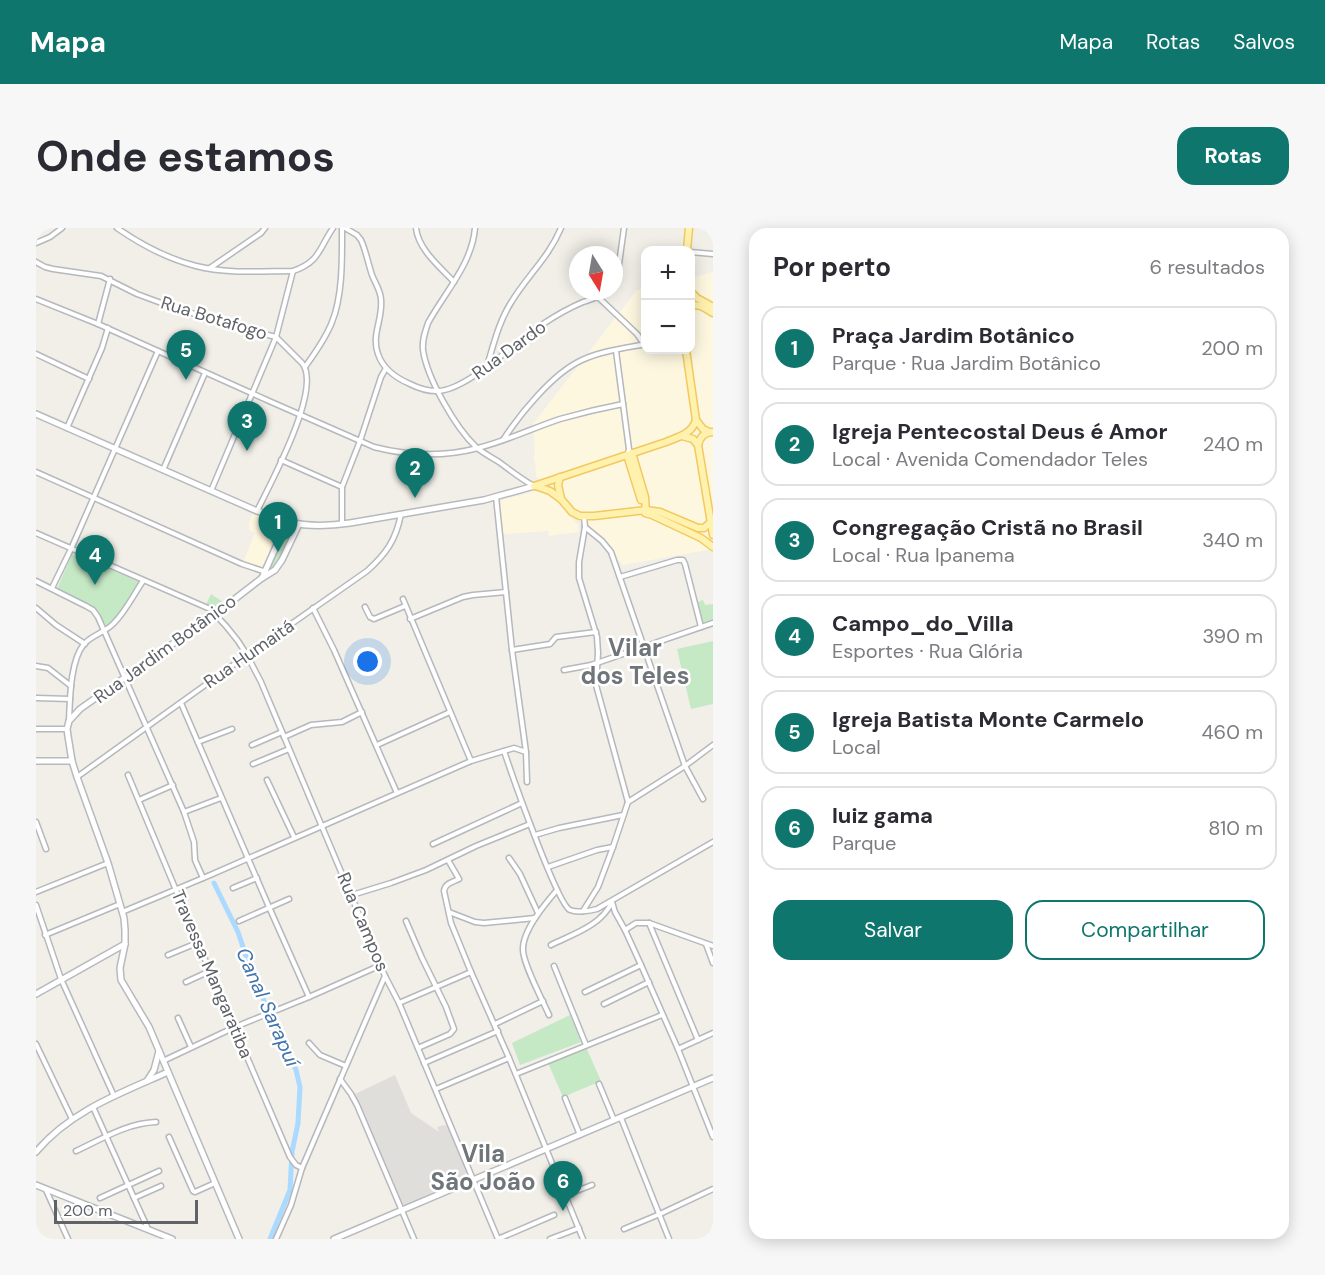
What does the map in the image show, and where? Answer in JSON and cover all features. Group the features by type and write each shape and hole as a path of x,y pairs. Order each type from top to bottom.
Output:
{"main road":[{"path":"689,228 689,246"},
{"path":"695,295 713,307"},
{"path":"695,304 713,314"},
{"path":"687,354 696,420 703,429 711,432"},
{"path":"36,414 257,511 287,522 322,525 342,524 496,497 682,436 692,428 696,420"},
{"path":"698,445 701,437 711,432"},
{"path":"682,436 693,439 698,445 713,535"},
{"path":"629,452 643,511"},
{"path":"560,477 558,485 561,499"},
{"path":"534,486 544,488 561,499 572,512 579,515 643,511 660,512 695,527 704,528 712,522"},
{"path":"643,511 694,535 713,547"},
{"name":"Rua Jardim Botânico","path":"265,574 287,522"},
{"name":"Rua Jardim Botânico","path":"69,721 80,709 279,566 299,524"},
{"path":"694,535 695,527"},
{"path":"69,721 67,729 72,761 108,863 125,924 125,944 120,968 121,980 149,1027 239,1239"},
{"path":"36,760 72,761"},
{"path":"36,994 125,944"},
{"path":"146,1082 156,1065 159,1051"},
{"path":"37,1148 72,1119 168,1072"},
{"path":"334,1239 713,1078"},
{"path":"36,1185 172,1239"}],"street":[{"path":"36,243 62,228"},
{"path":"117,228 128,236 167,255 196,266 225,270 293,271 302,268 314,259 333,228"},
{"path":"209,269 265,228"},
{"path":"257,511 301,415 306,395 305,367 326,335 336,311 344,228 352,231 361,240 380,293 381,308 376,332 378,356 393,375 406,383 438,391"},
{"path":"416,228 422,245 454,282"},
{"path":"475,228 470,254 428,323 423,341 426,361 438,391 461,428 478,448 534,486"},
{"path":"486,368 505,313 548,254 561,228"},
{"path":"621,246 624,228"},
{"path":"695,252 713,254"},
{"name":"Rua Botafogo","path":"36,262 52,269 110,279 137,294 172,307 276,337 305,367"},
{"path":"211,490 276,337 293,271"},
{"path":"98,324 110,279"},
{"path":"36,299 108,328 360,441 386,450 416,455 478,448 561,419 622,404"},
{"name":"Rua Dardo","path":"438,391 466,381 541,325 591,300"},
{"path":"601,300 641,339"},
{"path":"67,428 105,341 108,328"},
{"path":"502,440 524,409 566,369 583,360 641,345"},
{"path":"52,588 72,549 158,351"},
{"path":"616,351 629,452"},
{"path":"36,354 89,379"},
{"path":"342,524 342,487 386,368"},
{"path":"163,470 205,373"},
{"path":"281,460 342,487"},
{"path":"36,472 265,574"},
{"path":"496,497 512,650 526,752 527,782"},
{"name":"Rua Humaitá","path":"77,777 353,582 377,562 390,546 399,526 401,514"},
{"path":"584,516 585,527 579,561 579,578 596,632 598,646 596,686 628,802 598,887 584,911"},
{"path":"585,527 608,548 685,766 703,799"},
{"path":"36,532 208,608 215,614"},
{"path":"620,578 682,560 701,627"},
{"path":"36,581 93,610 98,617 174,785 194,842 195,860 205,877"},
{"path":"69,721 75,663 85,644 118,619 143,581"},
{"path":"411,619 464,597 506,592"},
{"path":"403,599 471,761"},
{"path":"365,607 370,617 374,619 405,606"},
{"path":"36,608 56,625 85,644"},
{"path":"314,608 398,793"},
{"name":"Rua Campos","path":"215,614 247,655 261,682 498,1239"},
{"path":"564,669 588,666 713,623"},
{"path":"512,650 550,644 556,637 596,632"},
{"path":"36,666 48,668 71,686"},
{"path":"36,698 70,699"},
{"path":"181,703 309,997"},
{"path":"252,745 312,725 342,722 362,712"},
{"path":"376,745 450,712"},
{"path":"36,729 67,729"},
{"path":"198,742 232,729"},
{"path":"628,802 685,766 713,745"},
{"path":"122,912 471,761 514,748 526,752"},
{"path":"253,764 289,749"},
{"path":"504,751 530,824 557,890 568,909 584,911 597,909 713,842"},
{"name":"Travessa Mangaratiba","path":"128,775 290,1157 302,1168"},
{"path":"267,780 294,837"},
{"path":"139,800 174,785"},
{"path":"184,812 221,798"},
{"path":"433,844 522,803"},
{"path":"535,835 623,815"},
{"path":"36,822 46,849"},
{"path":"352,895 408,878 530,824"},
{"path":"548,867 597,850 614,847"},
{"path":"509,858 520,874 538,913"},
{"path":"448,860 459,879 444,887 452,923 583,1239"},
{"path":"36,892 108,863"},
{"path":"233,888 257,878"},
{"path":"549,1015 523,952 525,940 535,918 557,890"},
{"path":"239,921 289,899"},
{"path":"612,902 678,1049 713,1137"},
{"path":"551,945 598,921 612,902"},
{"path":"45,935 120,904"},
{"path":"36,905 61,979 114,1097"},
{"path":"449,911 475,922 484,923 535,918"},
{"path":"406,921 449,1013 454,1029 450,1034 418,1048"},
{"path":"625,930 636,924 649,922 713,946"},
{"path":"649,922 698,1040"},
{"path":"168,955 198,943"},
{"path":"705,944 713,963"},
{"path":"585,992 641,964"},
{"path":"163,1061 235,1027 381,965"},
{"path":"554,966 586,1045"},
{"path":"186,982 210,971"},
{"path":"399,1003 471,972"},
{"path":"276,1239 291,1205 302,1168 385,976"},
{"path":"604,1004 649,982"},
{"path":"495,1024 543,1001"},
{"path":"516,1074 662,1015"},
{"path":"178,1017 191,1047"},
{"path":"424,1063 498,1031"},
{"path":"678,1049 713,1034"},
{"path":"309,1043 316,1053 346,1066"},
{"path":"36,1044 72,1119"},
{"path":"436,1089 509,1058"},
{"path":"340,1079 357,1105 414,1239"},
{"path":"599,1084 614,1120"},
{"path":"565,1098 580,1135"},
{"path":"93,1107 148,1229"},
{"path":"621,1118 669,1239"},
{"path":"76,1151 129,1126 156,1122"},
{"path":"169,1137 193,1191 214,1183"},
{"path":"100,1198 159,1171"},
{"path":"566,1195 592,1185"},
{"path":"134,1198 161,1186"},
{"path":"46,1189 68,1239"},
{"path":"624,1229 713,1189"},
{"path":"498,1239 554,1215"},
{"path":"550,1239 579,1228"}],"shaded area":[{"path":"713,272 713,549 623,565 563,504 578,525 579,532 549,536 548,531 503,534 500,510 502,500 536,491 556,497 536,476 533,456 535,455 533,424 637,290 641,289 641,354 695,354 695,277"},
{"path":"253,512 281,522 265,566 261,569 249,565 244,560 255,533 249,530"},
{"path":"395,1075 411,1113 439,1132 437,1127 448,1126 467,1169 463,1181 404,1205 400,1203 355,1094"}],"green space":[{"path":"285,524 295,525 296,528 276,566 270,569 268,567"},
{"path":"72,554 140,582 118,616 108,625 99,620 88,605 57,589"},
{"path":"211,594 226,604 216,611 204,609"},
{"path":"703,600 705,605 713,604 713,621 703,624 698,602"},
{"path":"713,641 713,704 691,709 677,649"},
{"path":"570,1015 581,1042 520,1065 512,1043"},
{"path":"586,1047 601,1081 563,1097 548,1063"}],"waterway":[{"name":"Canal Sarapuí","path":"214,883 238,932 266,1007 296,1070 300,1087 290,1190 270,1239"}],"place":[{"name":"Igreja Batista Monte Carmelo","path":"186,380"},
{"name":"Congregação Cristã no Brasil","path":"247,451"},
{"name":"Igreja Pentecostal Deus é Amor","path":"415,498"},
{"name":"Praça Jardim Botânico","path":"278,552"},
{"name":"Campo_do_Villa","path":"95,585"},
{"name":"luiz gama","path":"563,1211"}],"district":[{"name":"Vilar dos Teles","path":"635,662"},
{"name":"Vila São João","path":"483,1168"}]}
